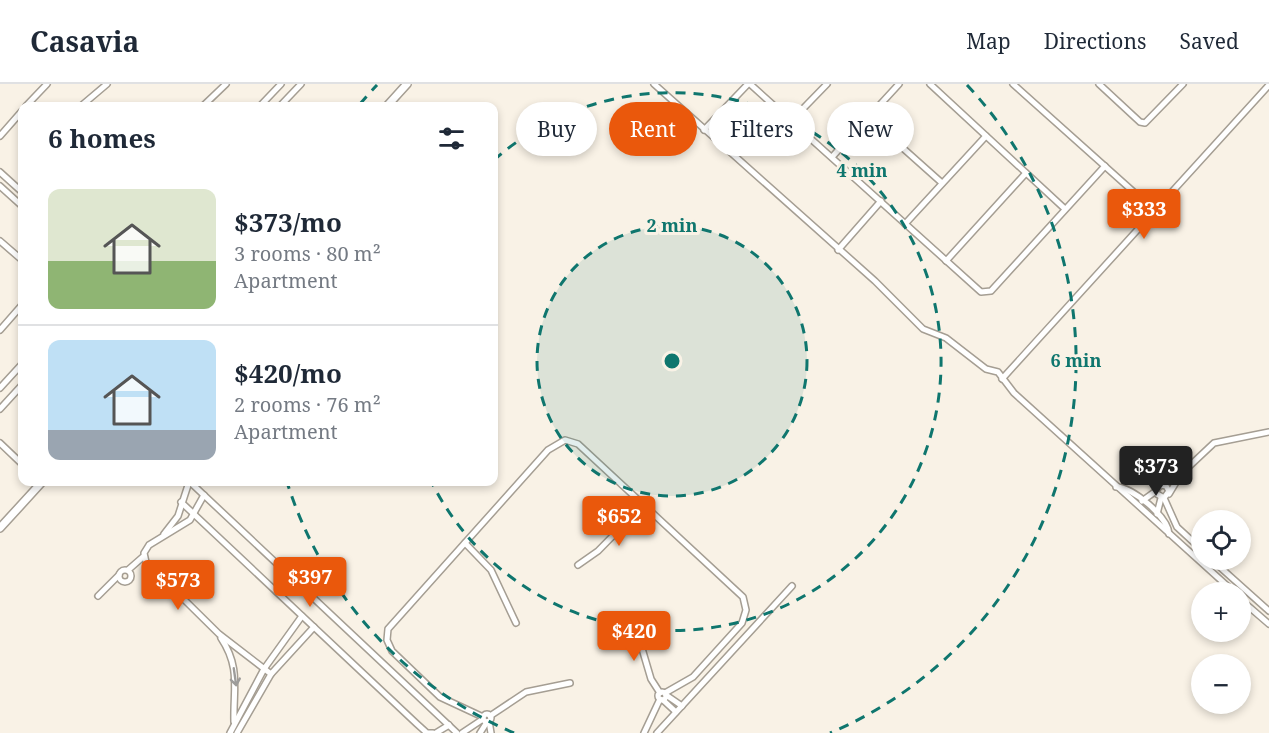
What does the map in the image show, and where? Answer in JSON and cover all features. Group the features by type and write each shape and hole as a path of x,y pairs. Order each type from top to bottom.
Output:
{"street":[{"path":"30,102 47,84"},
{"path":"86,102 107,84"},
{"path":"206,102 226,84"},
{"path":"264,102 281,84"},
{"path":"284,102 301,84"},
{"path":"391,102 407,84"},
{"path":"654,84 923,329 949,340 986,369 998,372 1014,393 1223,582"},
{"path":"704,130 749,84 769,102"},
{"path":"809,102 827,84"},
{"path":"882,102 899,84"},
{"path":"930,84 1065,209"},
{"path":"1013,84 1155,211"},
{"path":"1099,84 1143,123 1149,121 1180,86 1173,84"},
{"path":"1002,379 1269,85"},
{"path":"0,136 18,116"},
{"path":"905,224 986,136"},
{"path":"815,142 981,292 988,292 1104,166"},
{"path":"912,156 942,183"},
{"path":"0,172 18,188"},
{"path":"946,261 1026,173"},
{"path":"0,186 18,202"},
{"path":"838,250 881,201"},
{"path":"0,241 18,257"},
{"path":"0,330 18,310"},
{"path":"0,388 18,368"},
{"path":"0,409 18,389"},
{"path":"1157,514 1162,498 1169,494 1181,474 1214,443 1269,432"},
{"path":"491,733 486,719 440,697 392,651 387,640 391,624 548,450 565,440 578,444 643,506 740,592 746,604 742,623 693,677 663,696 644,733"},
{"path":"0,443 18,460"},
{"path":"1142,501 1159,486 1164,485 1168,488 1169,494"},
{"path":"0,528 38,486"},
{"path":"163,535 177,516 188,486"},
{"path":"194,486 457,733"},
{"path":"1116,487 1132,491 1167,523 1169,534"},
{"path":"1156,491 1175,524 1191,539"},
{"path":"99,596 123,570 128,570 144,556 149,545 186,523 194,514 204,495"},
{"path":"181,502 427,733 435,733 449,725"},
{"path":"578,565 598,551 643,506"},
{"path":"465,543 491,570 516,623"},
{"path":"144,556 147,565 219,634 271,674"},
{"path":"119,575 122,581 129,580 131,574 128,570"},
{"path":"1223,570 1269,611"},
{"path":"657,733 792,586"},
{"path":"1251,608 1269,624"},
{"path":"230,733 264,669 302,616"},
{"path":"633,618 651,679 676,712"},
{"path":"237,733 271,674 314,627"},
{"path":"219,634 228,650 236,676 234,723"},
{"path":"462,733 526,692 570,683"},
{"path":"663,696 682,706"},
{"path":"480,733 486,719"}]}
